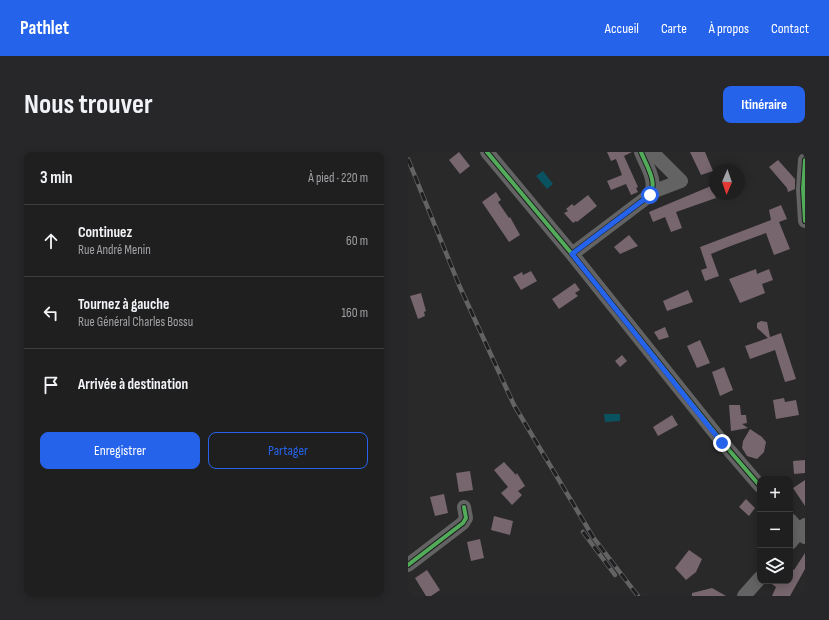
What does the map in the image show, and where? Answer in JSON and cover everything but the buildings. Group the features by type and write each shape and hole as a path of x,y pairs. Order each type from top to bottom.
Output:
{"street":[{"path":"487,152 572,254 722,443 757,483"},
{"path":"641,152 653,181 652,192"},
{"path":"572,254 652,192 681,181 652,152"},
{"path":"805,160 805,221"},
{"path":"408,565 463,523 466,518 464,507"},
{"path":"793,523 803,531 793,540"},
{"path":"744,596 757,581"}],"water":[{"path":"543,171 553,184 547,189 536,176"},
{"path":"604,414 620,414 620,421 605,422"}],"railway":[{"path":"408,159 459,285 514,405 593,537 638,596"},
{"path":"583,532 615,575"}],"cycle path":[{"path":"487,152 572,254 723,443 757,483"},
{"path":"572,254 650,195 653,185 652,179 641,152"},
{"path":"805,160 803,189 805,221"},
{"path":"408,565 463,523 466,518 464,507"}],"route":[{"path":"650,195 572,254 722,443"}]}
